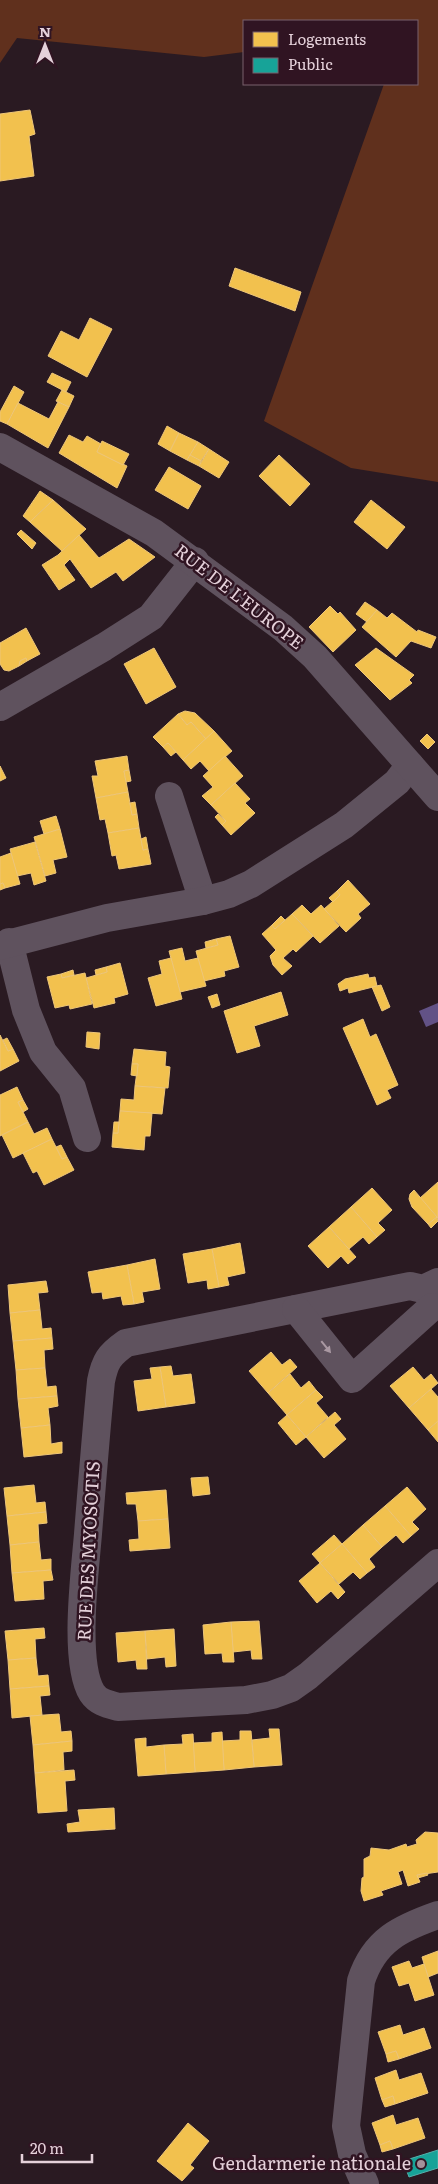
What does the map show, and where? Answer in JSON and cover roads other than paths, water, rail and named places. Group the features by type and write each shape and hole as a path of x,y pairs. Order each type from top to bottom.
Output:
{"street":[{"name":"RUE DE L'EUROPE","path":"0,447 154,532 284,628 315,657 438,797"},
{"path":"0,707 152,617 195,562"},
{"path":"87,1138 72,1088 42,1052 4,944 107,918 203,901 229,894 251,884 344,825 397,782 410,765"},
{"path":"168,796 203,901"},
{"name":"RUE DES MYOSOTIS","path":"296,1309 352,1379 433,1298 410,1286 126,1343 113,1352 105,1363 100,1381 81,1622 84,1670 93,1694 102,1703 118,1707 246,1700 272,1695 291,1688 308,1676 438,1563"},
{"path":"365,2184 352,2154 346,2126 362,1981 365,1969 388,1938 410,1925 438,1915"}],"place":[{"name":"Gendarmerie nationale","path":"421,2164"}]}
